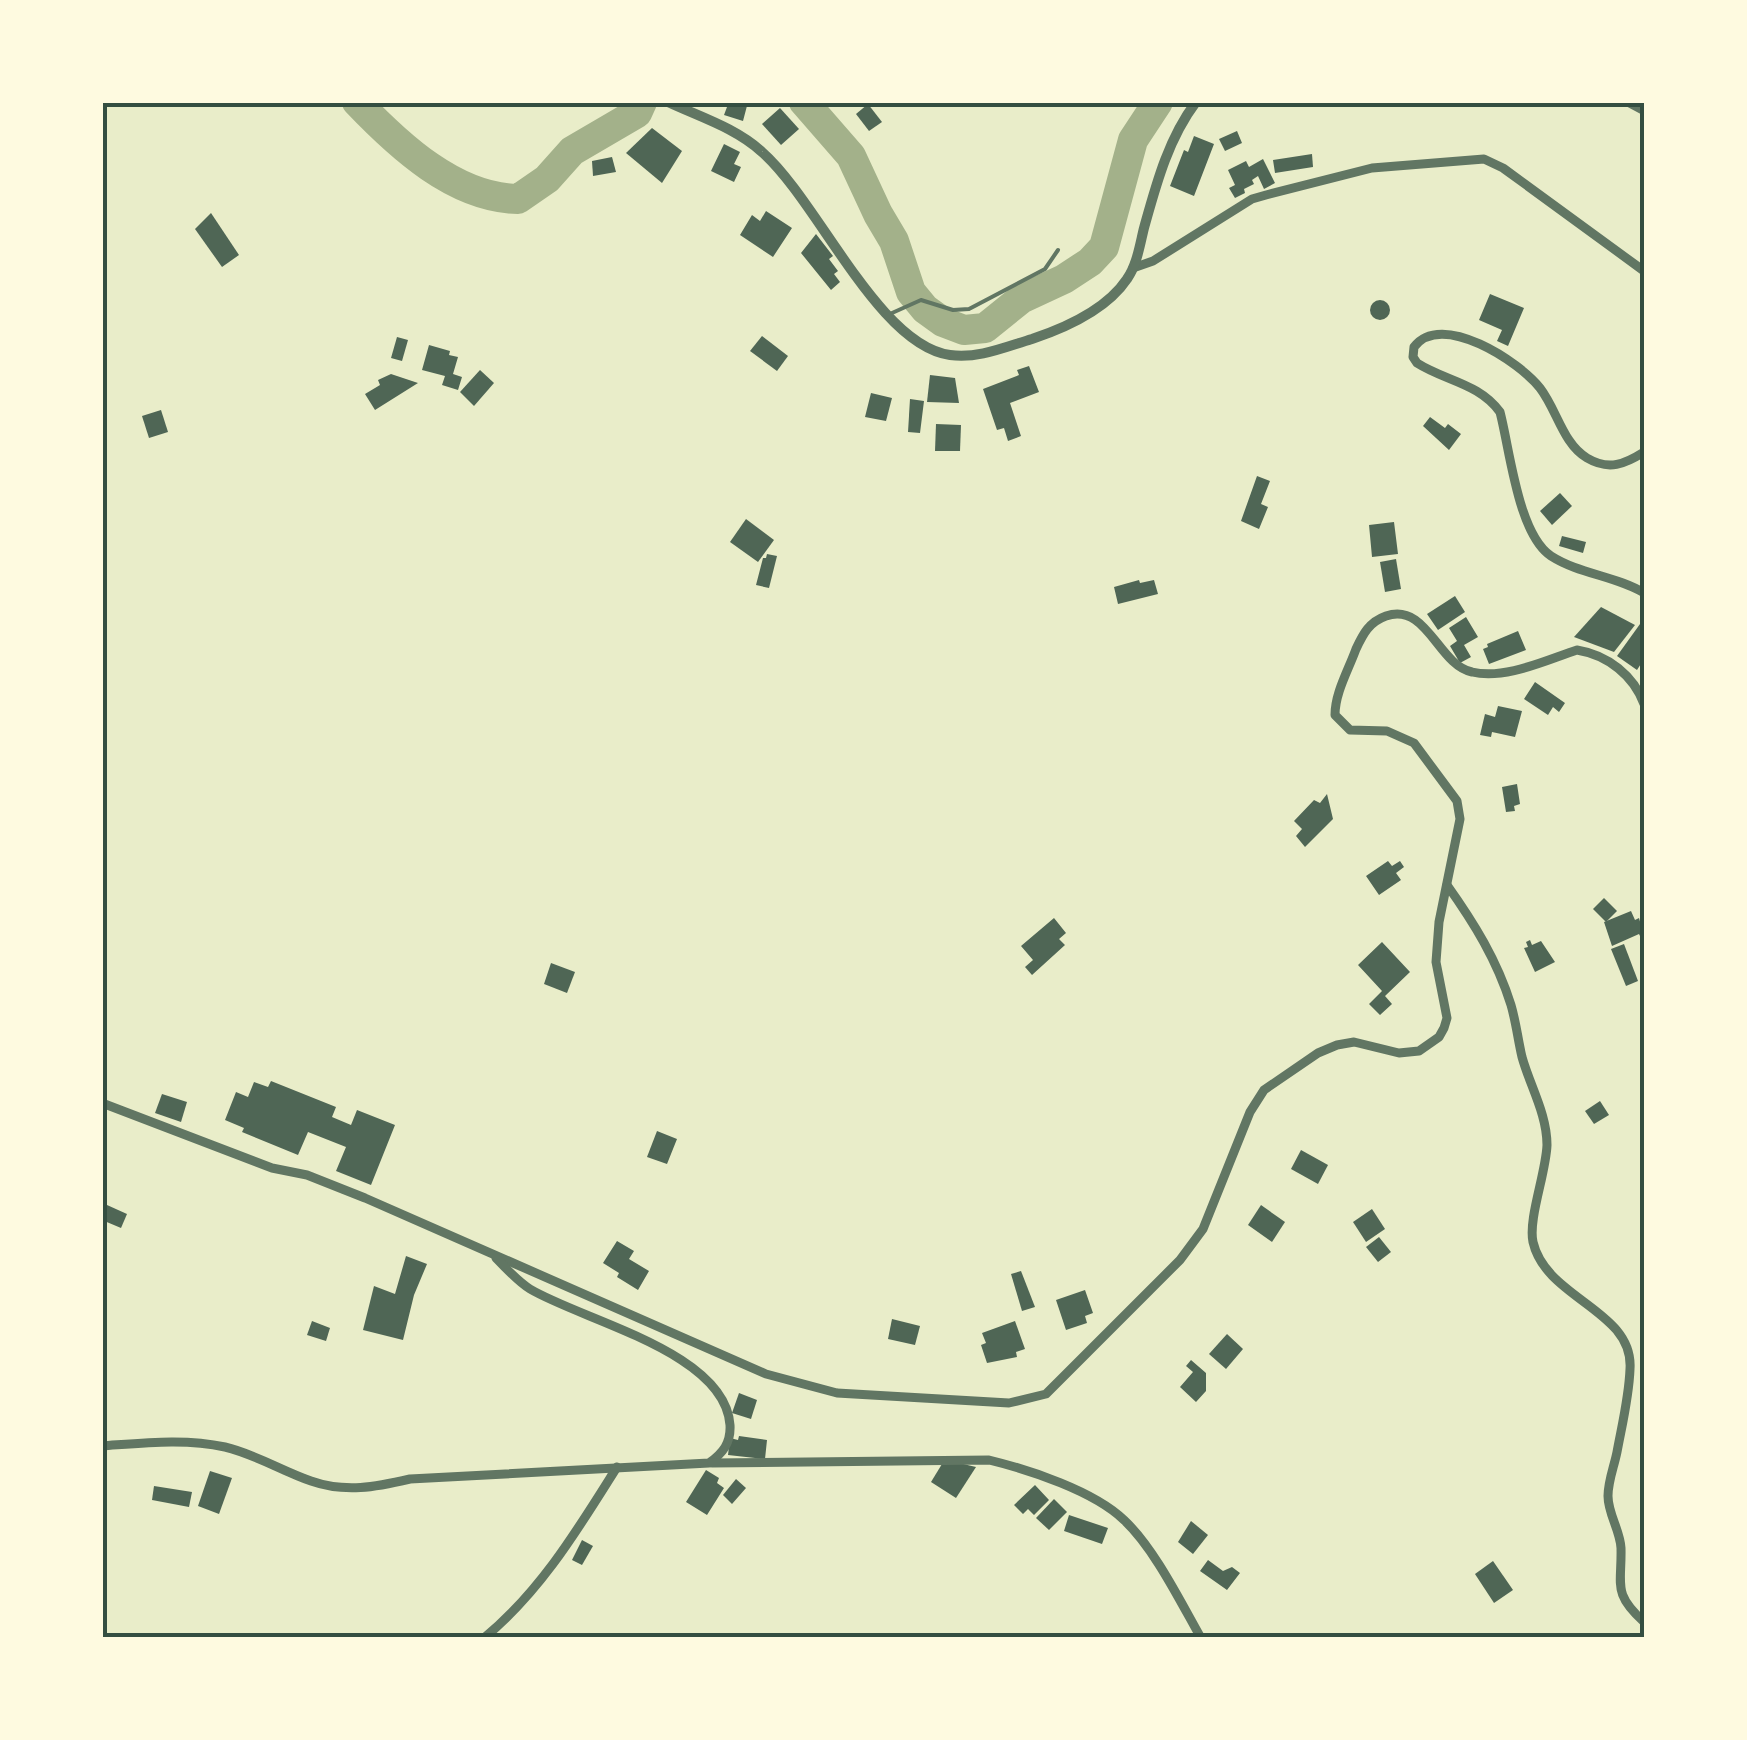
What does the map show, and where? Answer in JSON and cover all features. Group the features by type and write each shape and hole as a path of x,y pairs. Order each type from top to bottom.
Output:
{"street":[{"path":"668,102 746,138 766,154 919,345 948,355 986,353 1054,332 1096,308 1128,279 1179,126 1196,102"},
{"path":"1358,102 1398,102"},
{"path":"1629,102 1644,110"},
{"path":"1133,268 1153,261 1266,195 1372,168 1462,159 1494,162 1644,271"},
{"path":"1644,452 1613,466 1590,460 1576,450 1539,386 1495,351 1450,334 1429,336 1414,347 1416,363 1476,389 1490,398 1500,412 1525,520 1539,545 1575,567 1644,593"},
{"path":"102,1103 272,1168 307,1176 365,1198 766,1374 837,1393 1009,1403 1034,1398 1046,1394 1180,1260 1203,1229 1250,1112 1264,1090 1318,1053 1337,1045 1354,1042 1406,1053 1419,1051 1439,1037 1447,1018 1436,962 1438,922 1460,819 1446,782 1414,743 1387,732 1350,730 1334,716 1335,702 1364,630 1383,616 1406,616 1422,626 1455,664 1476,673 1503,672 1577,650 1589,652 1611,662 1632,682 1644,704"},
{"path":"1446,885 1489,948 1511,1006 1523,1059 1539,1102 1547,1141 1532,1230 1540,1263 1564,1289 1595,1311 1628,1347 1631,1366 1608,1502 1620,1538 1621,1595 1644,1622"},
{"path":"490,1252 526,1287 592,1320 641,1336 698,1371 718,1390 729,1411 730,1434 723,1452 709,1463"},
{"path":"102,1446 167,1441 226,1447 310,1481 334,1487 371,1488 410,1479 617,1467 989,1460 1015,1466 1101,1504 1125,1520 1166,1576 1201,1638"},
{"path":"484,1638 504,1622 562,1556 617,1467"}],"lane":[{"path":"892,314 921,300 953,310 970,308 1045,270 1058,250"}],"building":[{"path":"715,102 748,102 743,121 724,115 727,107"},
{"path":"868,104 882,122 869,131 856,114"},
{"path":"780,108 799,129 781,145 762,124"},
{"path":"652,128 682,151 662,183 626,153"},
{"path":"1237,131 1242,143 1225,151 1219,139"},
{"path":"1194,136 1214,144 1194,196 1170,186"},
{"path":"724,144 740,152 734,164 741,167 734,182 711,171"},
{"path":"1312,154 1313,167 1275,173 1273,160"},
{"path":"612,157 616,172 593,176 592,161"},
{"path":"1263,159 1275,183 1264,189 1258,176 1252,180 1254,184 1244,189 1245,193 1235,198 1229,188 1235,185 1228,170 1246,161 1249,167"},
{"path":"766,211 792,228 773,257 740,235 752,215 760,221"},
{"path":"211,213 239,255 222,267 195,229"},
{"path":"816,234 833,256 829,259 838,271 834,274 840,282 831,290 801,253"},
{"path":"1490,294 1524,308 1508,346 1497,341 1502,330 1479,320"},
{"path":"1380,300 1390,310 1380,320 1370,310"},
{"path":"762,336 788,356 777,371 750,351"},
{"path":"397,337 408,340 402,361 391,358"},
{"path":"429,345 458,357 453,374 462,377 458,390 442,385 445,376 422,370"},
{"path":"1029,366 1039,392 1010,403 1021,436 1008,441 1004,428 997,430 983,389 1019,375 1017,370"},
{"path":"480,370 494,383 474,406 460,392"},
{"path":"391,374 418,383 375,410 365,394 380,385 378,380"},
{"path":"930,375 955,378 959,403 927,402"},
{"path":"871,393 892,398 886,421 865,417"},
{"path":"910,399 924,401 920,433 908,432"},
{"path":"161,410 168,432 149,438 142,416"},
{"path":"1430,417 1461,434 1449,450 1423,426"},
{"path":"936,424 961,425 960,451 935,451"},
{"path":"1257,476 1270,481 1261,504 1268,507 1259,529 1241,521"},
{"path":"1560,493 1572,506 1552,525 1540,511"},
{"path":"746,519 774,540 758,562 730,542"},
{"path":"1394,522 1398,554 1372,557 1369,525"},
{"path":"1562,536 1586,542 1583,553 1559,546"},
{"path":"767,554 777,556 769,588 756,585"},
{"path":"1396,559 1401,589 1385,592 1380,562"},
{"path":"1154,580 1158,594 1118,604 1114,587"},
{"path":"1455,596 1465,612 1438,630 1427,614"},
{"path":"1601,607 1635,625 1614,652 1574,637"},
{"path":"1466,617 1478,637 1464,645 1471,657 1460,663 1450,646 1457,641 1449,628"},
{"path":"1640,624 1644,626 1644,659 1637,670 1617,656"},
{"path":"1518,631 1526,650 1489,664 1483,649 1487,644"},
{"path":"1535,682 1565,703 1559,712 1553,707 1548,715 1524,699"},
{"path":"1498,706 1522,711 1515,737 1492,732 1491,737 1480,735 1485,714 1495,717"},
{"path":"1517,784 1520,804 1514,806 1515,811 1506,812 1502,787"},
{"path":"1327,794 1333,819 1305,847 1296,836 1302,829 1294,821 1314,800 1320,803"},
{"path":"1388,861 1392,866 1400,861 1404,867 1396,873 1401,880 1379,895 1366,876"},
{"path":"1604,898 1617,911 1606,922 1593,909"},
{"path":"1631,911 1635,920 1639,918 1644,936 1639,934 1612,946 1604,922"},
{"path":"1054,918 1066,933 1059,939 1065,945 1032,975 1025,967 1033,960 1021,946"},
{"path":"1530,940 1532,945 1541,941 1555,962 1535,972 1524,948"},
{"path":"1382,942 1410,972 1385,996 1392,1004 1380,1015 1369,1004 1382,991 1358,965"},
{"path":"1624,944 1638,981 1626,986 1611,949"},
{"path":"551,963 575,972 567,993 544,984"},
{"path":"271,1081 336,1107 332,1117 351,1125 357,1110 395,1125 371,1185 336,1171 346,1147 308,1132 298,1155 242,1132 244,1128 225,1120 236,1092 248,1097 254,1082 268,1087"},
{"path":"162,1094 187,1102 181,1122 155,1113"},
{"path":"1600,1101 1609,1115 1594,1124 1585,1111"},
{"path":"657,1131 677,1139 667,1164 647,1157"},
{"path":"1301,1150 1328,1165 1318,1184 1291,1169"},
{"path":"107,1205 127,1214 121,1228 102,1220"},
{"path":"1261,1205 1285,1222 1272,1242 1248,1225"},
{"path":"1372,1209 1385,1229 1366,1242 1353,1222"},
{"path":"1379,1237 1391,1252 1378,1262 1366,1247"},
{"path":"617,1241 634,1251 629,1259 649,1271 638,1290 603,1263"},
{"path":"406,1256 427,1264 414,1295 403,1340 363,1330 374,1286 395,1294"},
{"path":"1021,1271 1035,1307 1022,1311 1011,1274"},
{"path":"1085,1290 1093,1313 1085,1316 1087,1323 1066,1330 1056,1300"},
{"path":"892,1319 920,1326 915,1345 888,1339"},
{"path":"312,1321 330,1328 326,1341 307,1335"},
{"path":"1015,1321 1025,1349 1016,1352 1017,1357 987,1363 982,1333"},
{"path":"1227,1334 1243,1349 1226,1369 1209,1354"},
{"path":"1191,1360 1206,1373 1206,1391 1196,1402 1180,1387 1193,1372 1186,1366"},
{"path":"739,1393 757,1400 751,1419 732,1413"},
{"path":"739,1436 767,1440 765,1459 728,1455 730,1438 738,1440"},
{"path":"942,1464 976,1467 956,1498 931,1482"},
{"path":"706,1470 719,1478 717,1483 724,1488 707,1515 686,1502"},
{"path":"210,1471 232,1478 219,1514 198,1506"},
{"path":"736,1479 746,1488 732,1504 723,1495"},
{"path":"1035,1485 1049,1500 1034,1515 1028,1509 1023,1514 1014,1505"},
{"path":"154,1486 192,1492 189,1507 152,1500"},
{"path":"1054,1499 1067,1512 1049,1530 1036,1518"},
{"path":"1069,1515 1108,1528 1102,1544 1064,1531"},
{"path":"1191,1521 1208,1535 1193,1554 1178,1542"},
{"path":"582,1540 593,1546 582,1565 572,1560"},
{"path":"1208,1560 1223,1571 1232,1567 1240,1573 1227,1590 1200,1571"},
{"path":"1493,1561 1513,1590 1494,1603 1475,1574"}],"waterway":[{"path":"357,102 430,167 472,190 518,199 547,179 572,151 637,113 642,102"},
{"path":"804,102 851,156 894,241 911,292 943,322 964,330 985,328 1021,299 1090,262 1104,247 1133,140 1158,102"}]}
